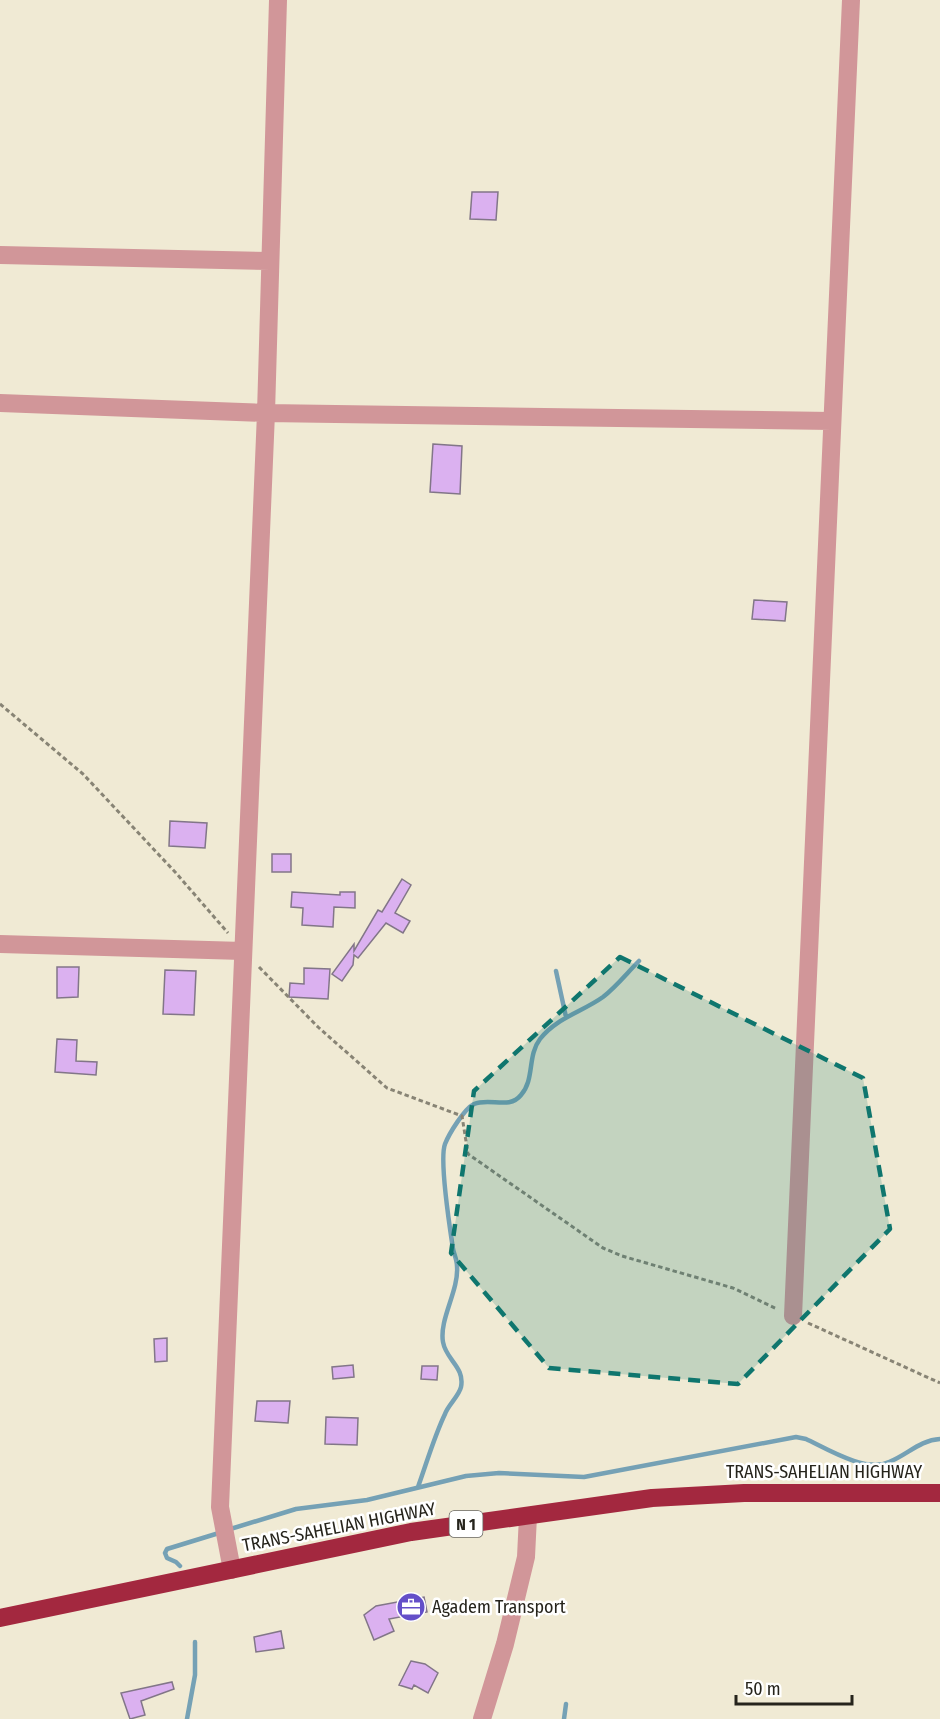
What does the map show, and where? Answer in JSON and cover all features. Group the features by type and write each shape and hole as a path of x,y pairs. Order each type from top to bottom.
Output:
{"highway":[{"name":"TRANS-SAHELIAN HIGHWAY","path":"0,1618 411,1532 652,1498 702,1493 940,1493"}],"street":[{"path":"232,1570 220,1507 266,413 278,0"},
{"path":"793,1316 851,0"},
{"path":"0,255 270,261"},
{"path":"0,403 266,413 832,422"},
{"path":"0,944 243,951"},
{"path":"482,1719 505,1644 526,1557 528,1516"}],"path":[{"path":"0,704 83,774 176,873 243,951 318,1027 387,1088 462,1116 468,1154 603,1248 622,1256 733,1288 940,1383"}],"highlighted area":[{"path":"620,957 863,1078 890,1229 738,1384 549,1368 451,1253 474,1091"}],"building":[{"path":"472,192 498,192 496,220 470,219"},
{"path":"433,444 462,446 460,494 430,492"},
{"path":"754,600 787,602 785,621 752,619"},
{"path":"170,821 207,823 205,848 169,846"},
{"path":"272,854 291,854 291,872 272,872"},
{"path":"402,879 411,885 395,913 410,921 403,933 386,923 358,958 354,955 353,965 342,981 332,974 354,944 354,951 378,910 382,912"},
{"path":"292,892 340,895 340,892 355,892 355,908 334,907 333,927 302,925 303,908 291,907"},
{"path":"57,967 79,967 78,997 57,998"},
{"path":"304,968 330,969 328,999 289,997 290,983 304,984"},
{"path":"165,970 196,971 194,1015 163,1014"},
{"path":"57,1039 77,1040 76,1061 97,1062 96,1075 55,1072"},
{"path":"167,1338 167,1361 155,1362 154,1339"},
{"path":"353,1365 354,1377 333,1379 332,1367"},
{"path":"422,1366 438,1366 437,1380 421,1379"},
{"path":"257,1401 290,1401 288,1423 255,1421"},
{"path":"326,1417 358,1418 357,1445 325,1444"},
{"path":"424,1597 427,1612 389,1619 394,1631 374,1640 364,1615 376,1606"},
{"path":"281,1631 284,1648 256,1652 254,1637"},
{"path":"411,1661 425,1664 438,1673 428,1693 414,1685 412,1689 399,1685"},
{"path":"172,1682 174,1689 141,1701 145,1715 130,1719 121,1693"}],"waterway":[{"path":"418,1487 446,1411 461,1387 460,1374 443,1342 444,1324 457,1276 443,1164 445,1144 461,1116 474,1104 511,1102 521,1095 528,1082 536,1046 546,1032 561,1020 603,997 639,961"},
{"path":"556,971 566,1017"},
{"path":"227,1530 296,1509 367,1500 466,1476 499,1473 584,1477 796,1437 806,1439 835,1454 858,1462 880,1465 926,1442 940,1439"},
{"path":"180,1566 167,1558 165,1553 167,1549 219,1533"},
{"path":"187,1719 195,1675 195,1642"},
{"path":"564,1719 566,1704"}],"place":[{"name":"Agadem Transport","path":"411,1607"}]}
